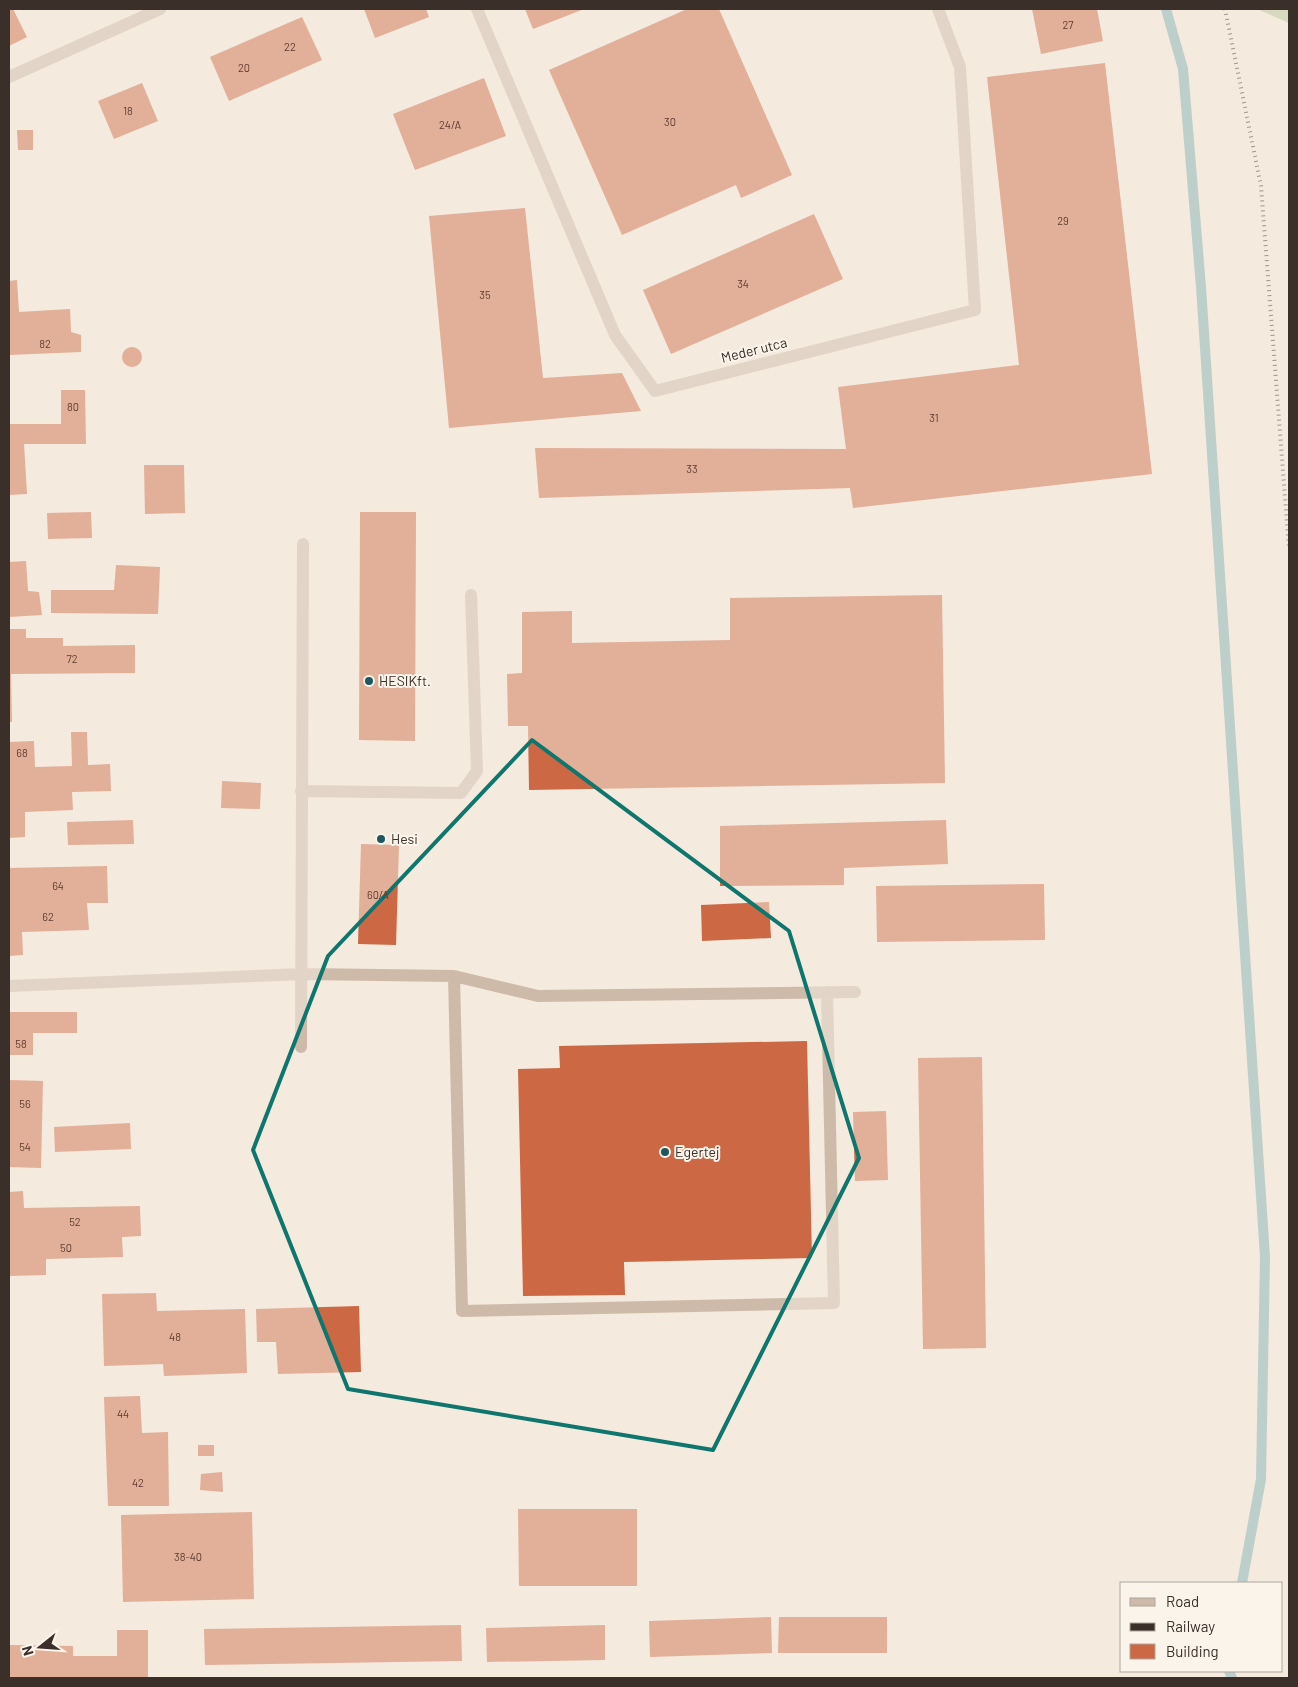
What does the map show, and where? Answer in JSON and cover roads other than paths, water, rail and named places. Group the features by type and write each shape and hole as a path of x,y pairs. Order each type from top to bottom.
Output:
{"street":[{"path":"9,77 160,9"},
{"name":"Meder utca","path":"477,9 615,335 655,390 975,310 960,67 938,9"},
{"path":"301,1048 303,974 301,791 303,544"},
{"path":"301,791 461,792 477,771 471,595"},
{"path":"9,986 303,974 454,976 538,996 855,992"},
{"path":"454,976 462,1311 834,1303 827,992"}],"waterway":[{"path":"1166,9 1183,69 1201,287 1265,1257 1261,1479 1242,1582"},
{"path":"1229,1672 1232,1678"}],"railway":[{"path":"1225,9 1261,186 1289,549"}],"place":[{"name":"HESIKft.","path":"369,681"},
{"name":"Hesi","path":"381,839"},
{"name":"Egertej","path":"665,1152"}]}
